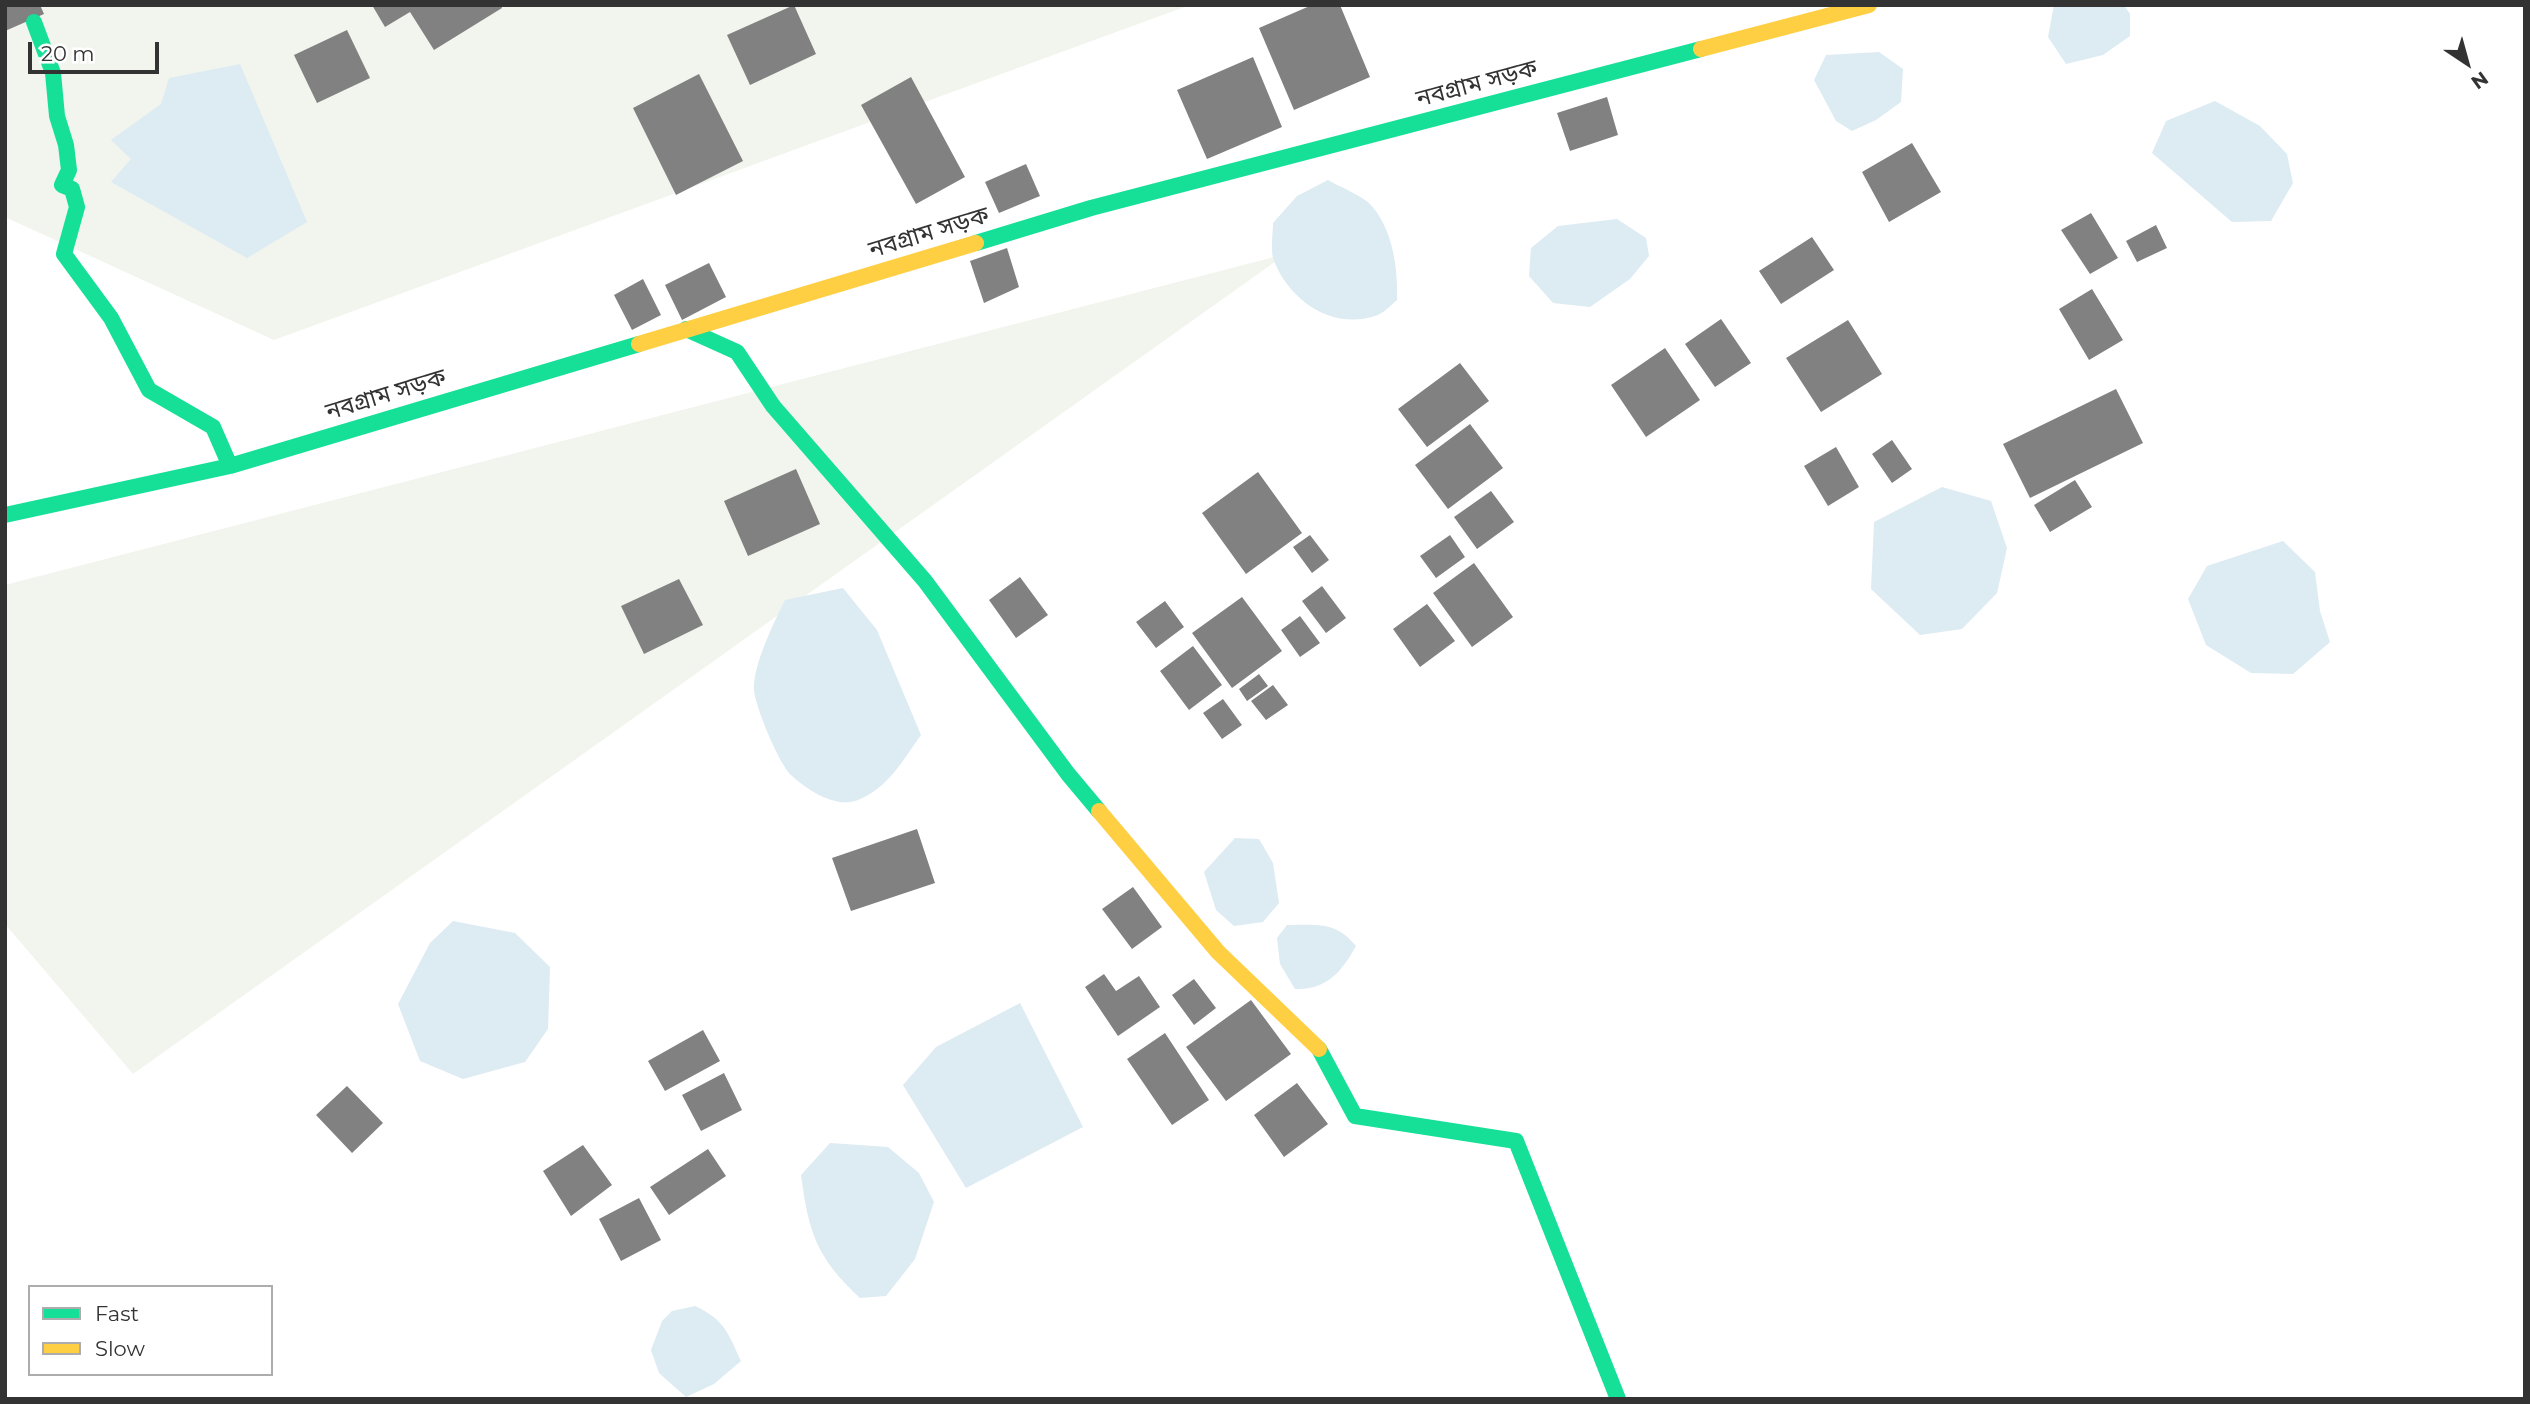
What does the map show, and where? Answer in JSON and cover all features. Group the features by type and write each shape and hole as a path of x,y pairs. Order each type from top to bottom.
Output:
{"street":[{"name":"নবগ্রাম সড়ক","path":"5,515 230,466 1091,208 1869,5"},
{"path":"34,22 53,74 57,116 66,145 69,170 62,185 72,189 77,207 64,254 111,318 149,390 213,427 230,466"},
{"path":"686,329 737,352 773,405 925,581 1086,795 1218,952 1318,1047 1355,1116 1516,1141 1618,1399"}],"shaded area":[{"path":"5,5 1190,5 274,340 5,217"},
{"path":"2054,5 2124,5 2130,14 2130,36 2103,55 2066,64 2048,37"},
{"path":"1879,52 1903,69 1901,102 1876,120 1852,131 1836,121 1814,80 1826,55"},
{"path":"240,64 307,222 247,258 111,182 131,159 111,140 161,104 169,78"},
{"path":"2215,101 2260,126 2287,154 2293,183 2271,221 2232,222 2152,153 2166,121"},
{"path":"1328,180 1367,201 1378,215 1389,238 1395,262 1397,300 1378,315 1343,319 1314,309 1290,288 1274,261 1273,223 1297,196"},
{"path":"1617,219 1646,238 1649,256 1630,279 1590,307 1553,303 1529,276 1531,248 1558,226"},
{"path":"1286,254 133,1074 5,924 5,585"},
{"path":"1942,487 1991,501 2007,548 1997,593 1962,629 1920,635 1871,589 1874,522"},
{"path":"2283,541 2315,572 2320,611 2330,642 2293,674 2251,673 2206,645 2188,599 2207,566"},
{"path":"843,588 877,630 921,735 886,781 869,795 849,802 822,796 791,775 780,760 754,691 760,657 785,600"},
{"path":"1235,838 1259,839 1273,863 1279,903 1263,922 1234,926 1216,910 1204,872"},
{"path":"453,921 515,933 550,967 548,1029 525,1062 463,1079 420,1061 398,1004 430,943"},
{"path":"1287,925 1333,928 1356,946 1332,978 1306,989 1295,989 1280,964 1277,938"},
{"path":"1020,1003 1083,1127 966,1188 903,1085 936,1047"},
{"path":"830,1143 888,1147 919,1173 934,1202 915,1259 886,1296 860,1298 833,1270 817,1243 807,1213 801,1175"},
{"path":"695,1306 719,1322 729,1335 741,1361 714,1384 686,1397 659,1373 651,1350 662,1321 672,1311"}],"building":[{"path":"5,5 40,5 44,14 5,31"},
{"path":"372,5 501,5 502,8 434,50 410,12 385,27"},
{"path":"794,5 816,54 750,85 727,35"},
{"path":"1312,5 1340,5 1370,77 1294,110 1259,28"},
{"path":"347,30 370,78 317,103 294,55"},
{"path":"1253,57 1282,127 1207,159 1177,90"},
{"path":"699,74 743,161 676,195 633,108"},
{"path":"911,77 965,177 916,204 861,105"},
{"path":"1607,97 1618,135 1570,151 1557,113"},
{"path":"1912,143 1941,192 1889,222 1862,172"},
{"path":"1026,164 1040,196 999,213 985,182"},
{"path":"2091,213 2118,258 2090,274 2061,230"},
{"path":"2156,225 2167,248 2137,262 2126,241"},
{"path":"1812,237 1834,270 1781,304 1759,271"},
{"path":"1007,248 1019,287 984,303 970,261"},
{"path":"709,263 726,297 682,320 665,285"},
{"path":"643,279 661,315 632,330 614,295"},
{"path":"2092,289 2123,340 2089,360 2059,309"},
{"path":"1721,319 1751,363 1715,387 1685,344"},
{"path":"1848,320 1882,374 1821,412 1786,358"},
{"path":"1665,348 1700,400 1646,437 1611,385"},
{"path":"1460,363 1489,401 1427,447 1398,409"},
{"path":"2116,389 2143,443 2030,498 2003,444"},
{"path":"1470,424 1503,468 1448,509 1415,465"},
{"path":"1892,440 1912,469 1892,483 1872,454"},
{"path":"1836,447 1859,487 1828,506 1804,466"},
{"path":"796,469 820,524 748,556 724,501"},
{"path":"1258,472 1302,533 1246,574 1202,513"},
{"path":"2075,480 2092,507 2050,532 2034,505"},
{"path":"1491,491 1514,522 1477,549 1454,517"},
{"path":"1310,535 1329,560 1312,573 1293,547"},
{"path":"1450,535 1465,557 1436,578 1420,556"},
{"path":"1474,563 1513,617 1472,647 1433,593"},
{"path":"1020,577 1048,615 1016,638 989,600"},
{"path":"679,579 703,625 644,654 621,606"},
{"path":"1322,586 1346,618 1326,633 1302,601"},
{"path":"1242,597 1282,651 1232,688 1192,633"},
{"path":"1165,601 1184,627 1156,648 1136,622"},
{"path":"1427,604 1455,641 1420,667 1393,629"},
{"path":"1300,616 1320,643 1300,657 1281,630"},
{"path":"1193,646 1222,685 1189,710 1160,671"},
{"path":"1259,674 1268,686 1247,701 1239,689"},
{"path":"1273,685 1288,705 1266,720 1251,701"},
{"path":"1223,699 1242,725 1222,739 1203,713"},
{"path":"917,829 935,883 851,911 832,858"},
{"path":"1133,887 1162,927 1132,949 1102,909"},
{"path":"1104,974 1116,991 1139,976 1160,1007 1118,1036 1085,987"},
{"path":"1194,979 1216,1008 1194,1025 1172,995"},
{"path":"1251,1000 1291,1054 1226,1101 1186,1047"},
{"path":"703,1030 720,1061 665,1091 648,1061"},
{"path":"1165,1033 1209,1100 1172,1125 1127,1059"},
{"path":"724,1073 742,1110 701,1131 682,1095"},
{"path":"1297,1083 1328,1124 1284,1157 1254,1115"},
{"path":"347,1086 383,1123 352,1153 316,1115"},
{"path":"583,1145 612,1185 571,1216 543,1171"},
{"path":"708,1149 726,1176 669,1215 650,1187"},
{"path":"639,1198 661,1240 621,1261 599,1219"}],"traffic: fast":[{"path":"34,22 53,73 57,116 66,145 69,170 62,185 72,189 77,207 64,254 111,318 149,390 213,427 230,466"},
{"path":"976,243 1091,208 1701,49"},
{"path":"686,329 737,352 773,406 925,581 1068,774 1099,811"},
{"path":"5,515 230,466 639,344"},
{"path":"1319,1049 1355,1116 1516,1141 1618,1399"}],"traffic: slow":[{"path":"1701,49 1869,5"},
{"path":"639,344 976,243"},
{"path":"1099,811 1218,952 1319,1049"}]}
